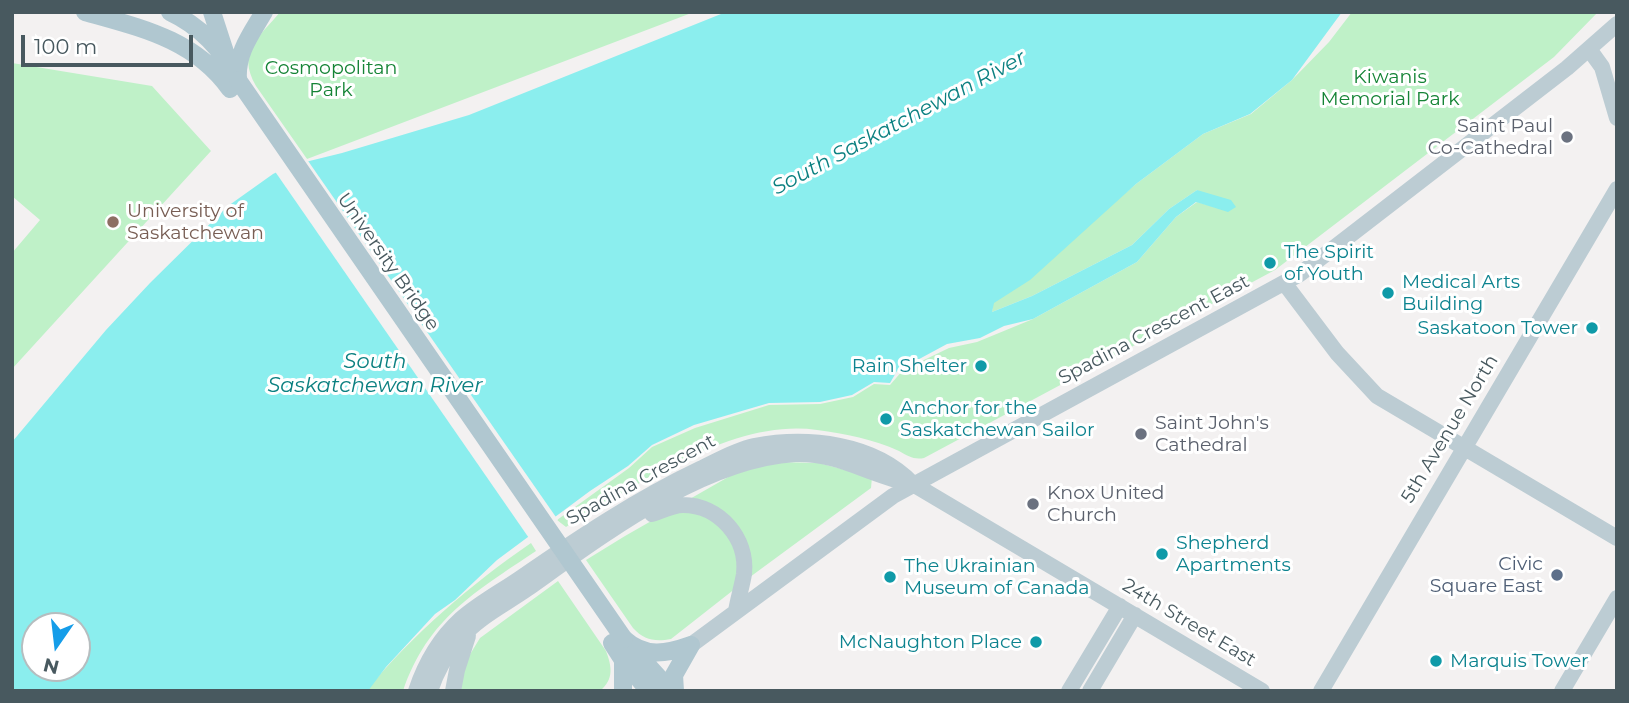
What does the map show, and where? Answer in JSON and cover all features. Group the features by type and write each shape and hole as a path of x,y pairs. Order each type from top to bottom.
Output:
{"main road":[{"path":"85,12 151,32 177,43 216,71 233,78"},
{"path":"212,12 233,78"},
{"path":"233,78 242,51 264,12"},
{"path":"181,15 212,43 233,78"},
{"name":"University Bridge","path":"233,78 618,641"},
{"path":"618,641 645,652 671,652 691,645"},
{"path":"618,641 623,660 623,691"},
{"path":"618,641 673,691"},
{"path":"673,691 674,675 691,645"},
{"path":"623,660 649,691"}],"street":[{"path":"177,43 181,15"},
{"name":"Spadina Crescent East","path":"691,645 893,496 1285,284 1450,160 1567,68 1617,23"},
{"path":"1589,49 1602,67 1617,118"},
{"name":"5th Avenue North","path":"1321,691 1617,189"},
{"path":"1285,284 1365,386 1419,423 1617,538"},
{"name":"Spadina Crescent","path":"416,691 432,654 461,619 620,511 737,451 784,443 842,446 868,454 901,471 913,484"},
{"name":"Spadina Crescent","path":"430,691 457,641 471,627 619,524 732,466 775,457 820,456 865,467 890,480 913,484"},
{"name":"24th Street East","path":"913,484 1262,691"},
{"path":"619,524 682,505 704,509 728,523 739,541 744,572 736,611"},
{"path":"1562,691 1617,598"},
{"path":"1069,691 1120,606"},
{"path":"1090,691 1135,615"},
{"path":"453,691 471,627"}],"green space":[{"name":"Cosmopolitan Park","path":"280,12 694,12 307,159 250,74 249,54 258,38"},
{"name":"Kiwanis Memorial Park","path":"1352,12 1598,12 1554,57 1275,270 924,458 911,457 869,440 817,430 785,429 752,434 719,445 654,475 566,527 557,520 629,468 652,447 695,428 769,405 820,404 853,397 874,384 890,385 903,370 949,348 977,342 1033,319 1137,262 1176,217 1197,202 1228,211 1197,190 1169,209 1132,245 1032,296 992,312 993,303 1136,184 1203,134 1251,114 1292,80 1329,42"},
{"path":"12,63 152,86 211,151 12,369 12,253 40,220 12,196"},
{"path":"778,462 819,463 872,477 871,488 671,639 650,639 637,632 586,560 737,472"},
{"path":"531,543 536,551 474,594 440,625 413,666 403,691 366,691 443,611"},
{"path":"558,581 606,651 610,662 610,677 605,686 600,691 458,691 469,656 480,638"}],"water":[{"name":"South Saskatchewan River","path":"726,12 1342,12 1292,80 1250,114 1203,134 1136,184 1030,280 994,303 992,312 1032,296 1132,245 1169,209 1197,190 1231,200 1236,207 1228,212 1196,202 1176,217 1137,262 1033,319 1004,326 980,338 947,344 897,371 890,383 874,382 852,395 820,402 769,403 694,425 652,445 628,466 497,560 455,600 435,614 386,667 368,691 12,691 12,442 106,330 228,206 289,166 469,115"}],"pier":[{"path":"306,158 558,520 531,541 274,170 288,162"}],"place":[{"name":"Saint Paul Co-Cathedral","path":"1567,137"},
{"name":"University of Saskatchewan","path":"113,222"},
{"name":"The Spirit of Youth","path":"1270,263"},
{"name":"Medical Arts Building","path":"1388,293"},
{"name":"Saskatoon Tower","path":"1592,328"},
{"name":"Rain Shelter","path":"981,366"},
{"name":"Anchor for the Saskatchewan Sailor","path":"886,419"},
{"name":"Saint John's Cathedral","path":"1141,434"},
{"name":"Knox United Church","path":"1033,504"},
{"name":"Shepherd Apartments","path":"1162,554"},
{"name":"Civic Square East","path":"1557,575"},
{"name":"The Ukrainian Museum of Canada","path":"890,577"},
{"name":"McNaughton Place","path":"1036,642"},
{"name":"Marquis Tower","path":"1436,661"}]}
